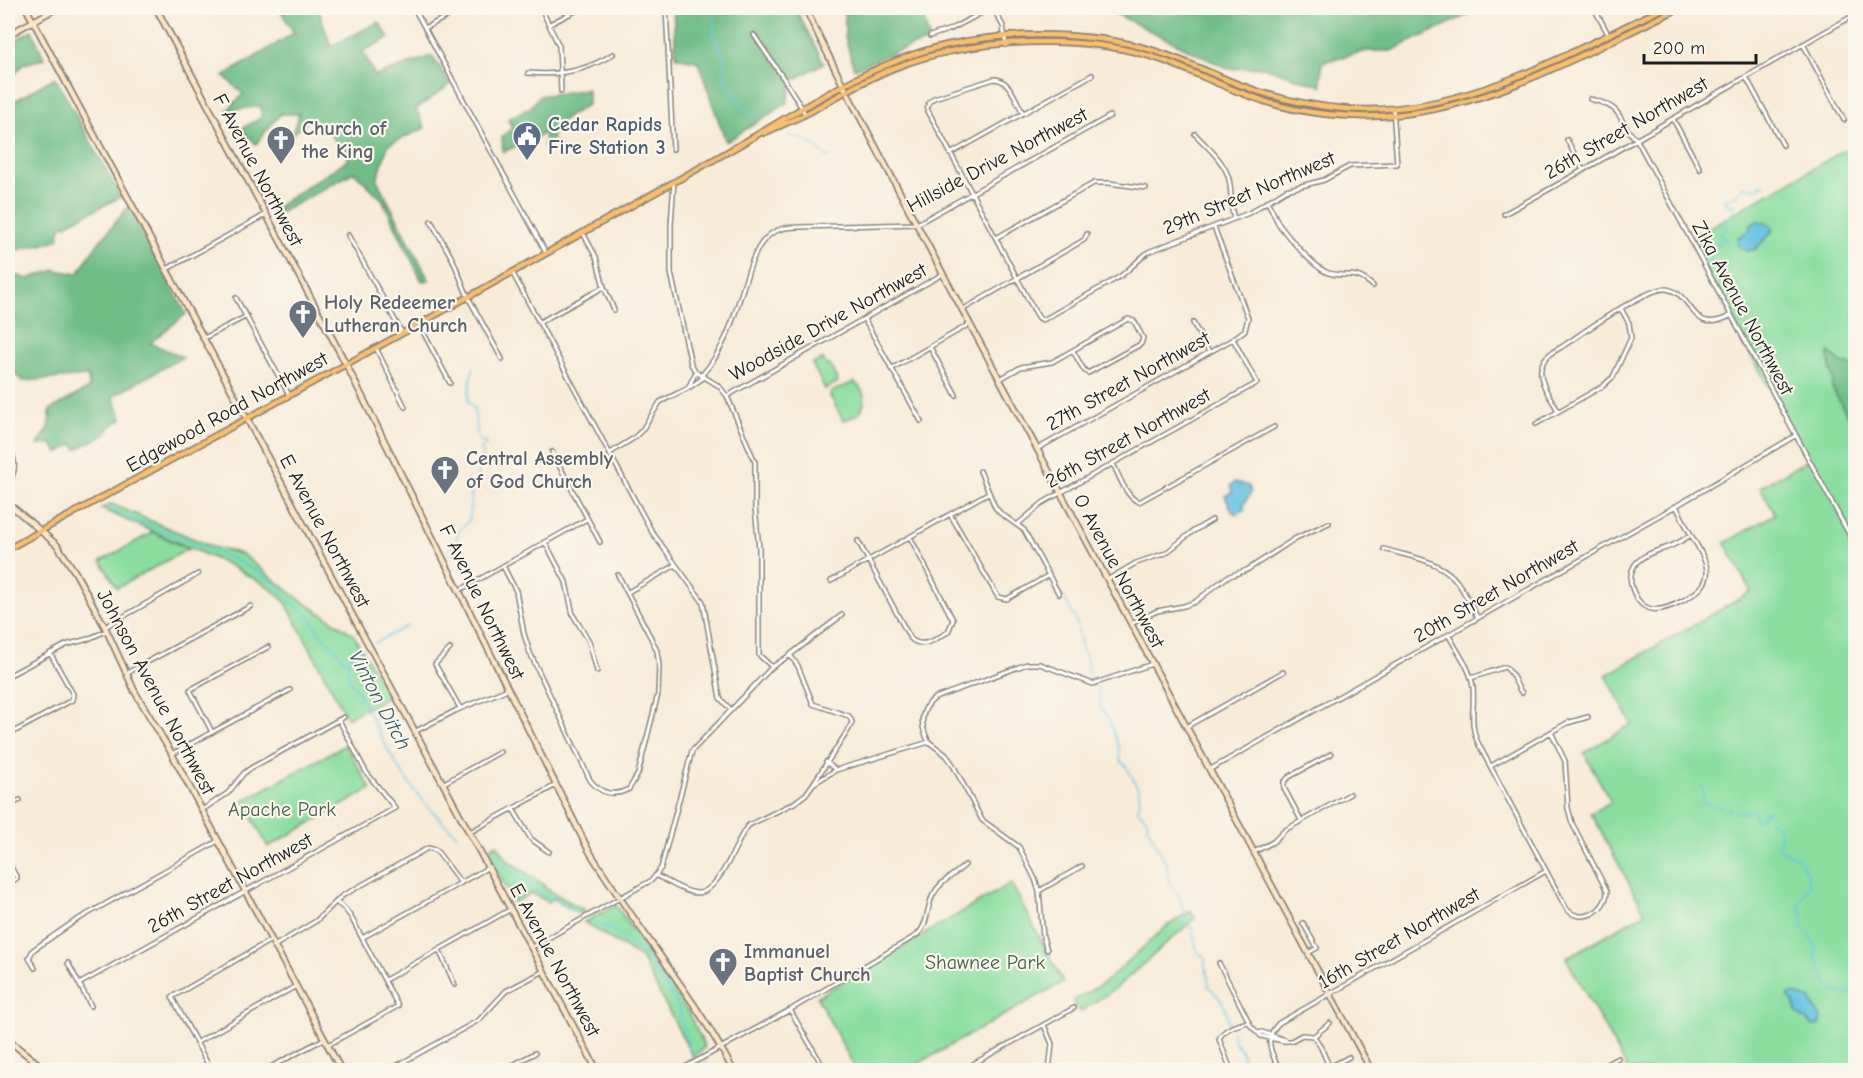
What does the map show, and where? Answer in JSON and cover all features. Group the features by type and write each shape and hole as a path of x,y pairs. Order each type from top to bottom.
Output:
{"main road":[{"name":"Edgewood Road Northwest","path":"8,549 584,233 843,85 892,61 953,44 1005,38 1062,36 1114,41 1161,52 1238,84 1288,100 1345,109 1393,108 1443,101 1489,88 1664,8"},
{"name":"Edgewood Road Northwest","path":"743,143 805,114 846,91 895,68 926,57 955,50 1063,42 1112,48 1159,59 1238,92 1274,104 1329,114 1393,116 1443,108 1506,89 1680,8"}],"street":[{"name":"E Avenue Northwest","path":"26,8 532,946 597,1071"},
{"path":"8,35 57,8"},
{"name":"F Avenue Northwest","path":"156,8 346,364 588,849 686,990 733,1071"},
{"path":"414,8 546,253"},
{"path":"425,28 463,8"},
{"path":"541,8 559,46 561,91"},
{"path":"550,24 581,8"},
{"path":"666,8 673,150"},
{"name":"O Avenue Northwest","path":"805,8 846,91 962,310 1371,1071"},
{"path":"930,36 954,28 992,8 1003,26 1006,45"},
{"path":"1594,8 1608,34"},
{"name":"26th Street Northwest","path":"1504,214 1856,14"},
{"path":"754,35 805,114"},
{"path":"1803,44 1844,120"},
{"path":"528,73 583,70 613,54"},
{"path":"950,154 1092,75"},
{"path":"1746,77 1783,145"},
{"path":"1017,278 928,113 929,102 934,98 1000,79 1008,85 1023,113"},
{"name":"Zika Avenue Northwest","path":"1590,99 1617,110 1637,140 1856,547"},
{"name":"29th Street Northwest","path":"1017,278 1039,318 1043,320 1121,276 1145,254 1249,213 1286,190 1324,180 1350,166 1397,164 1393,108"},
{"name":"Hillside Drive Northwest","path":"610,453 634,438 642,430 660,402 688,388 702,377 719,353 729,332 757,250 766,237 784,228 917,225 1110,116"},
{"path":"1673,119 1700,169"},
{"path":"1195,134 1225,168 1230,186 1230,208 1234,219"},
{"path":"1567,140 1582,170"},
{"path":"674,181 671,273 691,364 702,377 719,386 726,396 755,462 755,507 759,549 759,655 772,667"},
{"path":"996,238 1094,183 1146,188"},
{"path":"1267,201 1282,228 1320,268 1328,273 1358,275 1373,286"},
{"path":"166,269 265,215"},
{"path":"431,221 453,260 468,297 502,359"},
{"path":"1214,227 1247,313 1248,322 1245,330 1233,339"},
{"path":"584,233 596,257 604,287 614,310"},
{"path":"348,234 402,333"},
{"path":"962,310 1084,240 1087,234"},
{"path":"512,272 652,532 704,602 720,698 731,710"},
{"name":"Woodside Drive Northwest","path":"726,396 943,274"},
{"path":"540,322 604,287"},
{"path":"1558,411 1542,380 1542,367 1546,359 1579,334 1652,291 1668,289 1680,296 1698,318 1706,321 1714,322 1730,316"},
{"path":"236,298 289,395"},
{"path":"1536,424 1607,384 1613,377 1631,338 1632,330 1621,309"},
{"path":"204,338 246,316"},
{"path":"864,319 921,421"},
{"path":"1000,379 1021,367 1052,362 1130,319 1134,321 1143,338 1141,344 1088,373 1073,351"},
{"path":"1192,323 1209,352"},
{"path":"419,324 450,383"},
{"path":"891,369 970,324"},
{"name":"26th Street Northwest","path":"1018,524 1044,502 1257,383 1233,339"},
{"name":"27th Street Northwest","path":"1037,449 1233,339"},
{"path":"930,347 956,395"},
{"path":"375,348 405,407"},
{"path":"688,388 696,372"},
{"path":"1113,464 1130,495 1139,502 1274,427"},
{"name":"20th Street Northwest","path":"1209,770 1448,636 1795,436"},
{"path":"8,444 15,466 8,483"},
{"path":"552,452 600,542"},
{"path":"980,471 988,493 1000,513 1024,530 1059,594"},
{"path":"831,581 988,493"},
{"name":"Johnson Avenue Northwest","path":"8,503 57,545 68,560 106,628 125,673 172,754 342,1071"},
{"path":"1676,506 1691,535 1707,567 1707,578 1702,588 1666,610 1653,610 1644,605 1630,584 1635,565 1652,552 1671,546 1691,535"},
{"path":"950,514 998,597 1005,599 1049,575"},
{"path":"460,590 587,519"},
{"path":"1107,580 1136,563 1166,553 1192,532 1212,520"},
{"path":"1131,624 1157,612 1195,602 1227,577 1247,570 1305,533 1329,523"},
{"path":"1850,536 1856,533"},
{"path":"858,541 910,638 919,644 924,644 948,632 952,620 910,537"},
{"path":"545,542 566,582 573,615 589,641 597,670"},
{"path":"1384,549 1435,564 1446,570 1457,581 1478,618"},
{"path":"627,592 676,565"},
{"path":"502,566 516,591 530,653 552,703 590,780 596,787 612,794 629,789 638,774 658,694 659,680 657,651 618,574"},
{"path":"8,676 66,645 88,639 198,574"},
{"path":"125,673 251,606"},
{"path":"532,946 657,876 692,752 772,667 843,615"},
{"path":"1448,636 1471,678 1473,686 1472,729 1570,913 1581,916 1595,912 1606,903 1607,891 1572,823 1568,808 1565,761 1551,732"},
{"path":"212,732 190,690 268,647"},
{"path":"450,649 435,664 460,708"},
{"path":"8,735 72,700 72,694 50,653"},
{"path":"657,876 698,894 707,891 720,876 749,825 794,803 806,794 852,725 849,716 813,704 809,699 798,666 789,655"},
{"path":"1047,950 1043,937 1039,891 1019,848 982,820 952,763 946,755 929,742 924,734 921,717 928,703 935,698 1028,664 1040,664 1093,684 1152,664"},
{"path":"1471,678 1505,667 1510,670 1516,687 1522,693"},
{"path":"1186,727 1283,672"},
{"path":"416,731 460,708 508,688"},
{"path":"172,754 290,690"},
{"path":"202,810 228,793 251,768 344,717"},
{"path":"1491,766 1551,732 1573,721 1588,717"},
{"name":"26th Street Northwest","path":"79,984 394,808 366,772 339,720"},
{"path":"813,784 836,770 929,742"},
{"path":"444,783 500,752"},
{"path":"1302,821 1284,788 1284,782 1331,754"},
{"path":"826,762 836,770"},
{"path":"470,832 556,785"},
{"path":"1253,853 1273,842 1285,830 1350,794"},
{"path":"8,806 20,800"},
{"path":"513,809 531,839 549,852"},
{"path":"35,968 29,958 33,950 75,921 219,841"},
{"path":"274,946 316,921 350,891 428,848 436,850 460,883"},
{"path":"8,862 17,878 8,885"},
{"path":"680,1071 790,1010 917,935 923,928 933,894 944,881 965,865"},
{"path":"1039,891 1082,866"},
{"path":"362,938 489,867"},
{"name":"16th Street Northwest","path":"1271,1036 1275,1026 1284,1019 1546,871"},
{"path":"328,1045 398,1006 345,909 336,902"},
{"path":"385,980 511,909"},
{"path":"1303,923 1317,948 1308,953"},
{"path":"211,1071 172,997 271,940"},
{"path":"439,950 455,985"},
{"path":"68,963 91,1006"},
{"path":"1219,963 1246,1013 1248,1022 1259,1034 1262,1032 1291,1041 1302,1035 1314,1036 1330,1023"},
{"path":"389,1071 479,1020 506,991 544,970"},
{"path":"8,973 11,980"},
{"path":"196,1043 297,986"},
{"path":"962,1071 1074,1008"},
{"path":"790,1010 825,1071"},
{"path":"1231,1071 1219,1039 1221,1034 1228,1029 1248,1022"},
{"path":"1044,1025 1052,1044 1049,1071"},
{"path":"1271,1036 1270,1050 1280,1071"},
{"path":"1314,1036 1320,1043 1330,1069 1349,1057"},
{"path":"266,1071 324,1039"},
{"path":"8,1040 46,1071"},
{"path":"504,1071 535,1053"},
{"path":"1595,1071 1618,1058"}],"green space":[{"path":"279,8 318,8 331,46 379,22 389,38 363,51 375,76 432,56 451,84 416,109 425,128 388,145 377,180 429,280 422,281 382,199 354,172 276,215 278,206 349,159 330,134 309,120 291,136 299,114 280,114 256,144 241,129 261,118 261,106 227,111 243,94 224,76 294,33"},
{"path":"673,8 795,8 824,63 792,81 787,103 726,142 698,62 676,57"},
{"path":"838,8 921,8 930,41 900,50 854,69 845,36 845,15"},
{"path":"1110,8 1474,8 1472,13 1391,51 1367,51 1322,62 1321,86 1263,67 1228,69 1108,10"},
{"path":"32,30 44,59 23,64 10,81 8,44"},
{"path":"55,77 121,197 61,227 58,239 8,252 8,105"},
{"path":"588,89 588,104 555,125 551,147 544,147 545,133 503,152 502,137 512,128 508,119 531,107 539,96"},
{"path":"1855,144 1856,533 1850,536 1856,547 1855,1070 1628,1070 1566,958 1645,913 1591,813 1611,802 1584,753 1632,724 1606,675 1751,592 1725,543 1775,514 1760,487 1808,460 1689,239"},
{"path":"129,206 186,314 150,343 183,357 113,396 122,419 111,426 105,435 77,449 73,444 58,453 51,443 37,446 49,428 50,410 89,388 88,376 22,381 8,367 8,272 27,279 55,270 78,274 92,251"},
{"path":"1829,352 1841,363 1849,364 1855,370 1855,440 1854,427 1832,388"},
{"path":"823,359 827,366 830,365 838,382 825,389 812,364"},
{"path":"854,382 863,393 864,405 857,414 843,420 830,396 831,392"},
{"path":"111,504 213,547 242,554 299,599 353,634 389,697 347,718 286,603 269,587 229,565 101,509"},
{"path":"153,532 188,549 117,588 101,561"},
{"name":"Apache Park","path":"345,745 371,789 268,847 243,801"},
{"path":"497,844 508,861 545,885 543,887 586,911 578,914 555,898 548,902 532,893 514,902 485,851"},
{"name":"Shawnee Park","path":"1011,883 1063,982 907,1070 856,1070 817,997"},
{"path":"616,905 688,1012 705,1047 693,1057 641,958 584,922"},
{"path":"1191,911 1195,918 1116,988 1080,1012 1073,1001 1104,983 1168,925"}],"water":[{"path":"1758,221 1771,225 1772,232 1754,250 1746,251 1739,246 1737,238 1748,232 1751,225"},
{"path":"1235,482 1249,486 1251,493 1244,504 1244,510 1236,514 1232,511 1225,496 1232,492 1231,485"},
{"path":"1791,993 1810,999 1821,1018 1819,1025 1813,1026 1797,1013 1788,996"}],"waterway":[{"path":"716,8 713,36 723,55 726,82 742,107 759,119"},
{"path":"788,135 811,143 826,156 831,156"},
{"path":"1706,264 1711,261 1713,254 1711,252 1718,246 1717,241 1726,240 1720,234 1727,225 1726,218 1732,215 1735,205 1726,204 1723,200 1738,194 1743,187 1759,188 1760,185 1765,185"},
{"path":"450,557 449,552 457,539 458,532 470,519 471,496 479,469 483,466 482,449 486,444 478,439 474,408 468,401 474,368"},
{"name":"Vinton Ditch","path":"109,510 238,561 274,582 292,603 306,613 322,636 348,663 350,681 357,689 399,768 430,809 457,835"},
{"path":"1063,595 1077,623 1089,676 1095,682"},
{"path":"375,643 407,626"},
{"path":"348,661 351,655 363,649"},
{"path":"1097,687 1100,707 1109,720 1119,748 1120,760 1126,766 1139,790 1138,810 1148,820 1147,826 1167,865 1169,882 1179,896 1184,911 1183,924 1192,928 1197,951 1205,958 1209,978 1208,986 1223,1003 1229,1025"},
{"path":"1700,786 1703,790 1703,803 1723,808"},
{"path":"1727,811 1731,809"},
{"path":"1734,812 1743,814 1750,810 1755,813 1753,818 1757,820 1761,819 1766,811 1770,815"},
{"path":"1769,819 1769,822 1777,826 1780,837 1778,848 1800,859"},
{"name":"Vinton Ditch","path":"495,860 540,892 579,914"},
{"path":"1801,862 1808,874 1809,884 1799,907 1803,914 1802,927 1811,936 1816,948 1816,957 1828,986 1836,992 1856,995"},
{"name":"Vinton Ditch","path":"590,919 615,932 642,952 679,1007 687,1035 688,1048 694,1053"},
{"path":"1232,1031 1234,1041 1250,1070"},
{"name":"Vinton Ditch","path":"706,1061 710,1070"}],"place":[{"name":"Cedar Rapids Fire Station 3","path":"527,162"},
{"name":"Church of the King","path":"281,166"},
{"name":"Holy Redeemer Lutheran Church","path":"303,340"},
{"name":"Central Assembly of God Church","path":"445,496"},
{"name":"Immanuel Baptist Church","path":"723,988"}]}
